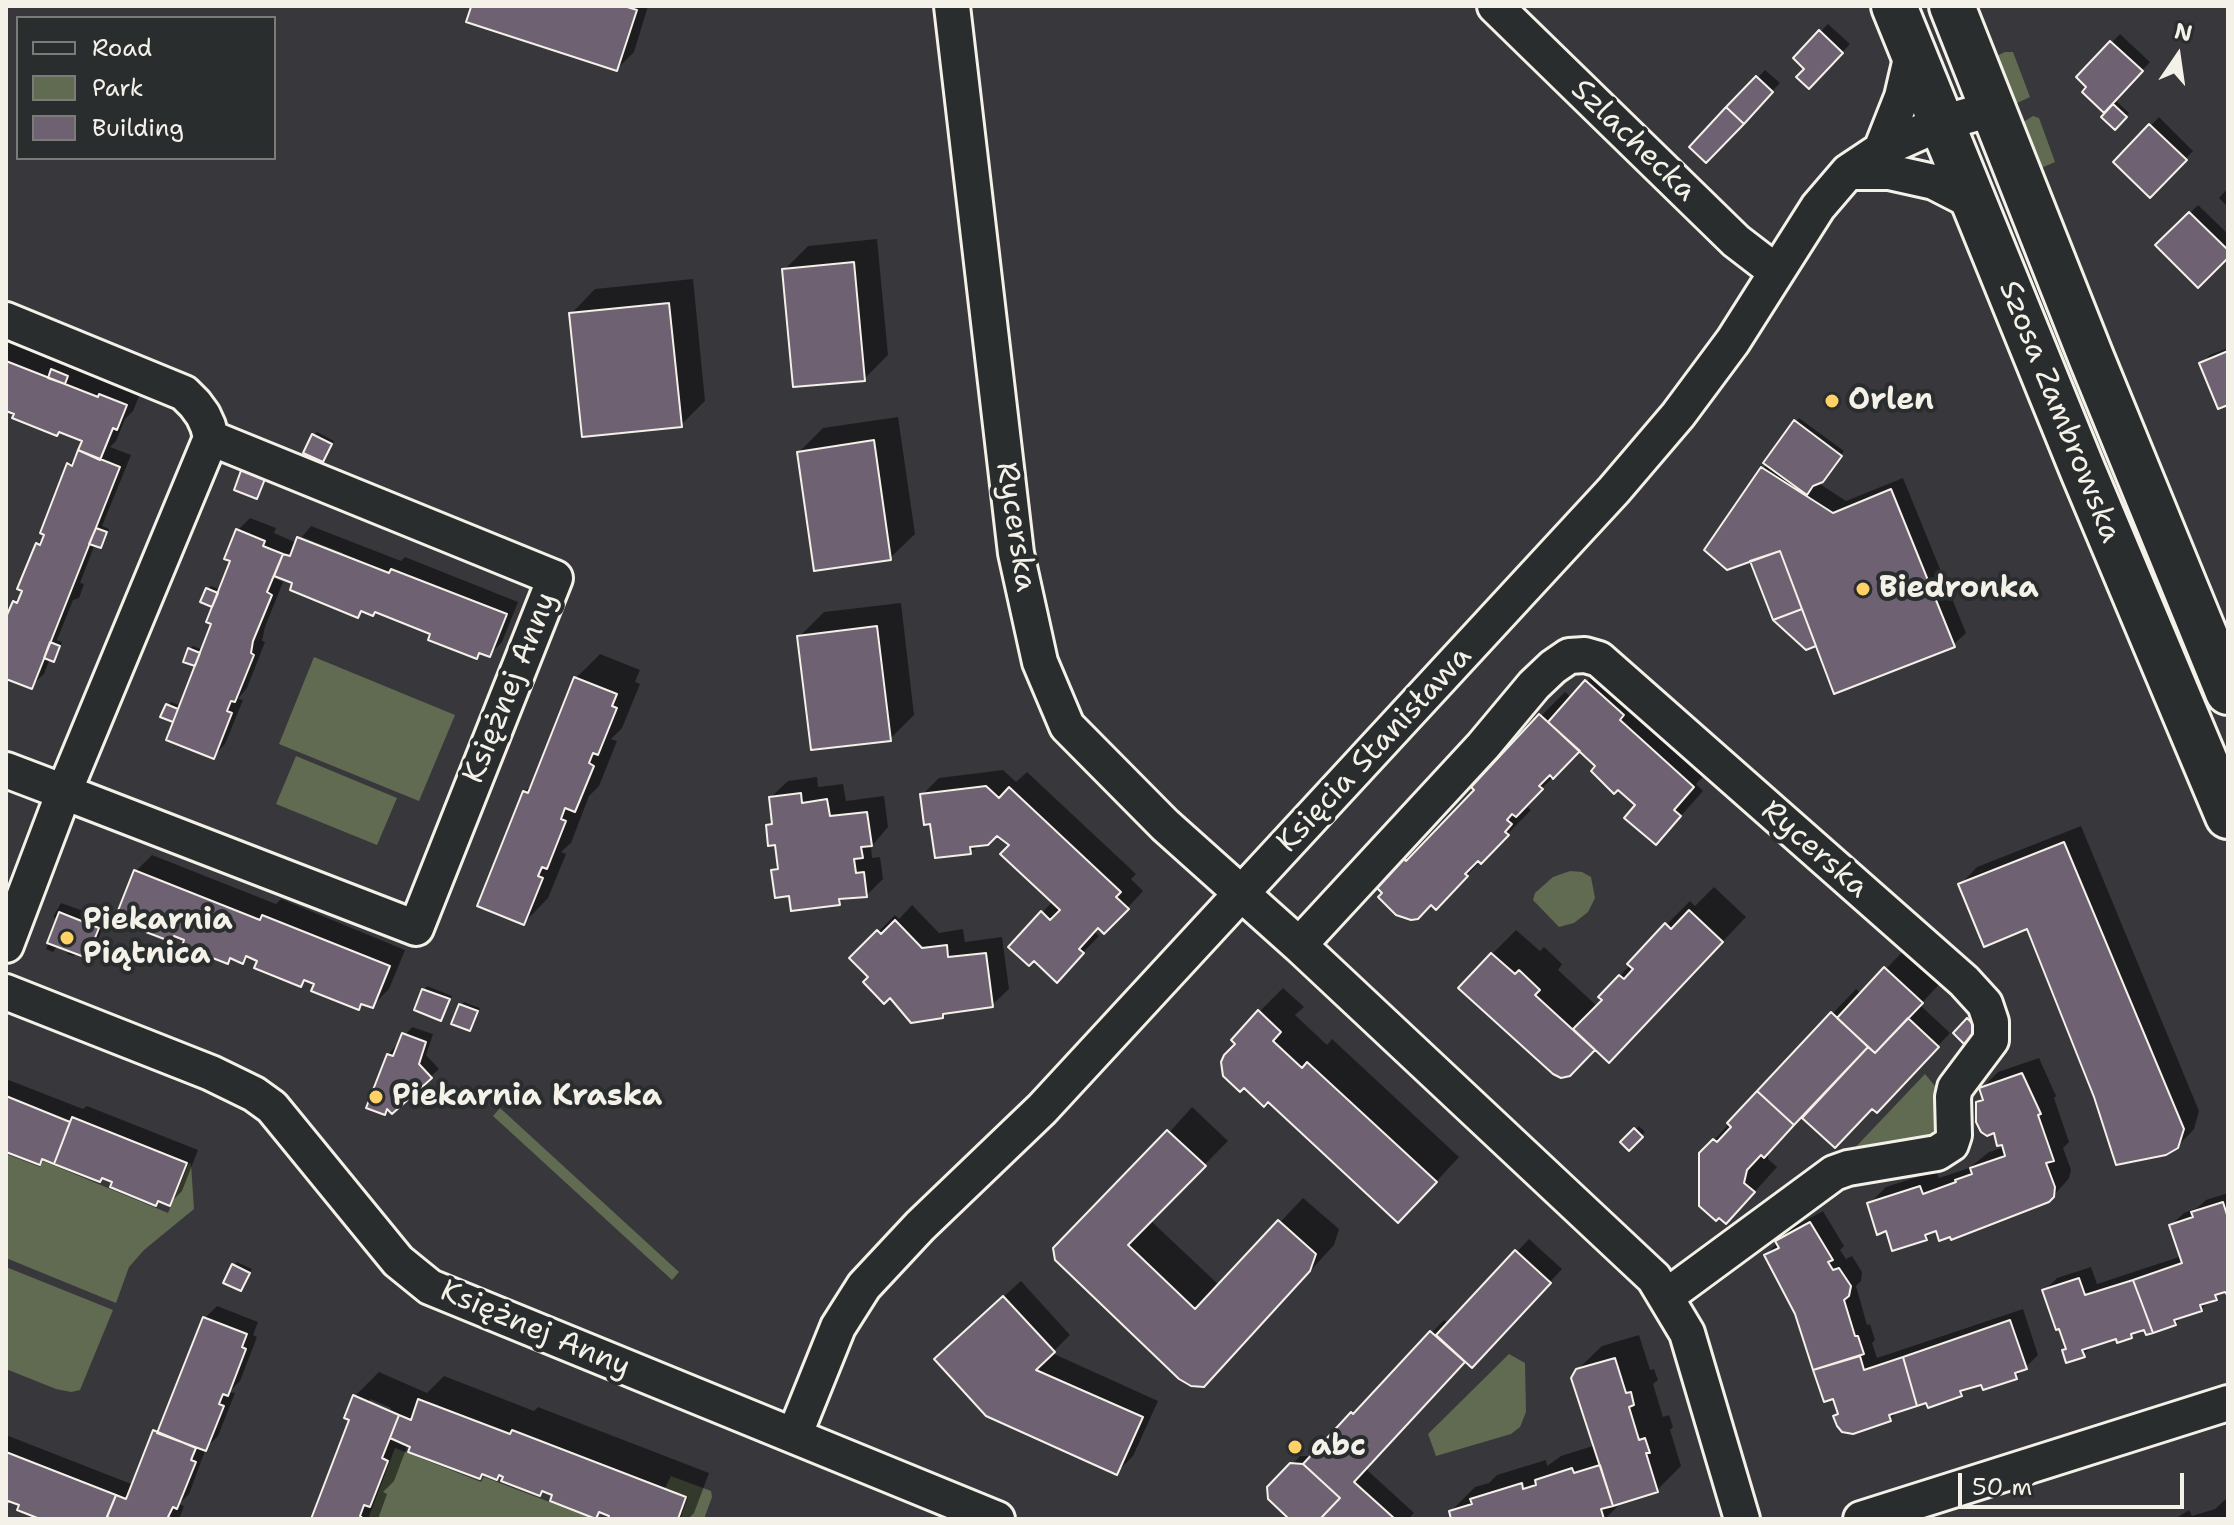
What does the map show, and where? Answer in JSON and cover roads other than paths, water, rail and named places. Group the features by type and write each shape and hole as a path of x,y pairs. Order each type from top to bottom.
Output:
{"main road":[{"name":"Szosa Zambrowska","path":"1894,6 2083,471 2228,816"},
{"name":"Szosa Zambrowska","path":"1952,6 2228,692"},
{"path":"2083,471 2100,477 2109,476 2123,467 2130,451"}],"street":[{"name":"Rycerska","path":"952,6 1016,553 1040,662 1067,726 1165,825 1299,945 1654,1278 1687,1333 1742,1519"},
{"name":"Szlachecka","path":"1495,6 1736,241 1775,271"},
{"path":"1881,150 1902,97 1912,54"},
{"name":"Księcia Stanisława","path":"794,1436 838,1327 864,1286 920,1226 1042,1109 1614,490 1733,341 1818,207 1848,172 1881,150 1941,123 1992,109"},
{"path":"1848,172 1889,172 1934,182 1973,202"},
{"path":"6,320 184,393 203,415 211,438 64,792 6,945"},
{"name":"Księżnej Anny","path":"6,770 416,928 555,578 211,438"},
{"name":"Rycerska","path":"1299,945 1483,746 1534,685 1569,656 1585,655 1599,659 1964,981 1985,1004 1993,1032 1991,1040 1955,1088 1951,1144 1937,1153 1834,1173 1667,1296"},
{"name":"Księżnej Anny","path":"6,992 211,1073 254,1094 272,1107 398,1261 430,1287 997,1519"},
{"path":"1861,1519 2228,1403"}],"place":[{"name":"Orlen","path":"1832,401"},
{"name":"Biedronka","path":"1863,589"},
{"name":"Piekarnia Piątnica","path":"67,938"},
{"name":"Piekarnia Kraska","path":"376,1097"},
{"name":"abc","path":"1295,1447"}]}
